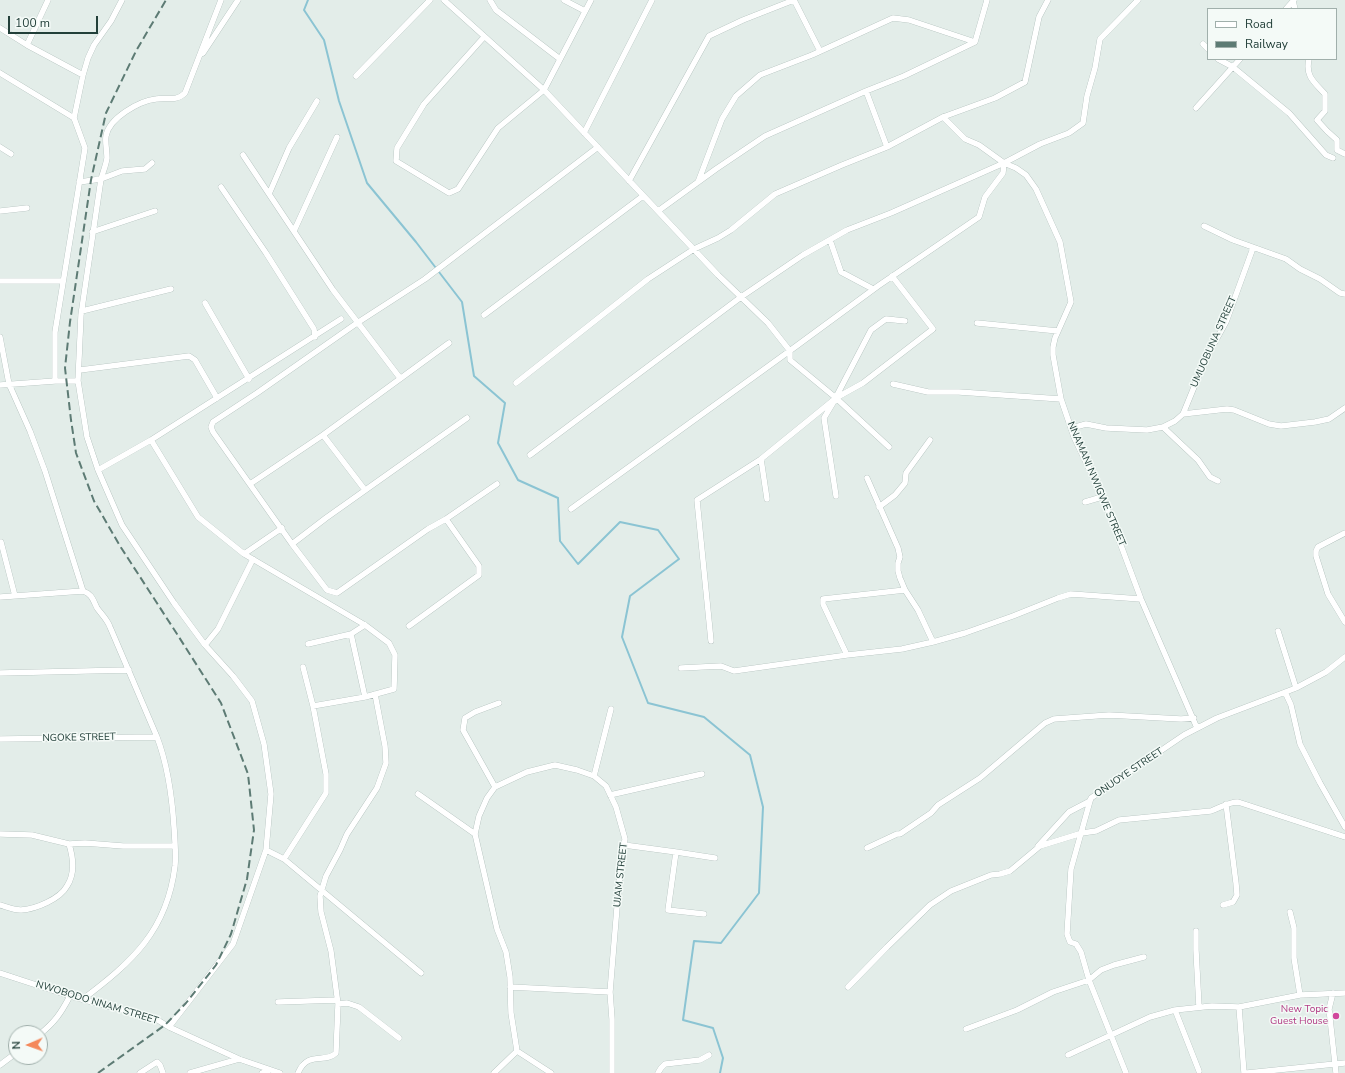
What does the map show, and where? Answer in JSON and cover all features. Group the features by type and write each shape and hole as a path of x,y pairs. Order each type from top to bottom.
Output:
{"street":[{"path":"27,45 48,0"},
{"path":"55,381 55,332 85,148 74,118 83,75 94,45 111,21 122,0"},
{"path":"169,1027 233,944 266,850 272,794 264,744 252,701 233,676 205,645 174,603 122,524 98,470 87,437 78,381 80,370 82,311 92,232 101,179 107,159 106,134 116,118 149,100 164,97 174,99 180,98 185,93 221,0"},
{"path":"196,64 238,0"},
{"path":"356,76 430,0"},
{"path":"444,0 544,90 643,196 768,323 790,351 790,360 836,398 889,447"},
{"path":"490,0 496,10 560,59"},
{"path":"564,0 585,11"},
{"path":"484,37 424,104 397,148 396,162 449,193 458,189 498,128 544,90 591,0"},
{"path":"584,133 652,0"},
{"path":"629,181 709,36 743,20 794,0 820,51"},
{"path":"976,42 986,0"},
{"path":"530,455 741,297 803,255 848,230 891,213 1004,163 1040,144 1069,133 1083,123 1100,39 1138,0"},
{"path":"1287,8 1293,0"},
{"path":"516,383 648,279 694,249 731,230 775,194 887,146 943,117 994,98 1025,82 1044,1"},
{"path":"698,182 722,119 736,96 760,75 820,51 893,18 909,20 976,42"},
{"path":"0,28 27,45 83,75"},
{"path":"658,211 765,136 866,91 904,76 976,42"},
{"path":"1203,44 1207,48"},
{"path":"1220,60 1233,67 1289,113 1326,155 1333,158"},
{"path":"1196,108 1239,60"},
{"path":"1309,60 1307,68 1311,78 1325,94 1325,111 1317,120 1326,131 1337,140 1338,150 1345,154"},
{"path":"0,73 74,118"},
{"path":"866,91 887,146"},
{"path":"269,194 289,148 317,101"},
{"name":"NNAMANI NWIGWE STREET","path":"943,117 965,139 979,145 1004,163 1016,168 1026,175 1036,190 1060,242 1071,302 1053,346 1053,355 1062,399 1072,428 1102,497 1141,599 1194,718 1197,728"},
{"path":"294,231 337,137"},
{"path":"0,147 11,154"},
{"path":"497,484 446,520 428,529 337,593 327,590 292,544 213,432 211,427 212,422 425,279 598,147"},
{"path":"243,156 357,324 369,337 400,378"},
{"path":"79,182 101,179 122,171 145,169 152,163"},
{"path":"571,509 790,351 873,289 979,217 985,197 1002,173 1004,163"},
{"path":"221,187 270,259 314,329 315,337"},
{"path":"484,315 643,196"},
{"path":"0,211 27,208"},
{"path":"92,232 155,211"},
{"path":"1204,226 1233,240 1286,259 1340,293 1345,294"},
{"path":"830,240 840,272 873,289"},
{"name":"UMUOBUNA STREET","path":"1183,414 1206,358 1226,322 1253,248"},
{"path":"711,641 697,500 761,459 836,398 863,383 933,329 892,276"},
{"path":"0,281 63,281"},
{"path":"82,311 171,290"},
{"path":"205,303 249,379"},
{"path":"98,470 151,440 315,337 341,319"},
{"path":"836,496 824,418 871,330 886,319 905,321"},
{"path":"977,323 1058,331"},
{"path":"0,337 9,384 30,431 45,471 83,590 90,595 98,609 107,619 158,737 168,770 173,815 175,865 165,910 155,930 128,963 108,981 83,999"},
{"path":"250,484 323,434 449,343"},
{"path":"80,370 189,356 195,360 217,398"},
{"path":"0,385 78,381"},
{"path":"893,384 928,392 959,392 1062,399"},
{"path":"1072,428 1086,424 1106,428 1147,430 1163,427 1176,421 1183,414 1213,410 1234,410 1269,424 1287,426 1329,419 1345,408"},
{"path":"292,544 467,418"},
{"path":"1163,427 1198,460 1210,477 1218,481"},
{"path":"323,434 365,490"},
{"path":"151,440 198,517 253,560 365,625 389,643 394,654 394,689 313,706"},
{"path":"879,507 895,495 905,483 906,473 930,440"},
{"path":"761,459 767,499"},
{"path":"867,478 898,548 900,557 898,571 905,590 918,610 933,642"},
{"path":"1086,502 1102,497"},
{"path":"409,626 479,575 479,566 446,520"},
{"path":"244,554 282,528"},
{"path":"1345,533 1318,547 1316,556 1328,594 1345,622"},
{"path":"1,542 15,596"},
{"path":"205,645 218,629 253,560"},
{"path":"0,597 83,590"},
{"path":"847,655 823,604 823,600 905,590"},
{"path":"681,668 721,666 734,671 902,649 965,633 1071,594 1141,599"},
{"path":"308,644 351,634 365,625"},
{"path":"1278,631 1296,688"},
{"path":"351,634 365,696"},
{"name":"ONUOYE STREET","path":"1126,1073 1089,980 1080,952 1076,944 1070,942 1067,934 1071,869 1091,798 1197,728 1217,718 1296,688 1326,672 1345,657"},
{"path":"284,859 326,793 326,774 313,706 303,667"},
{"path":"0,673 128,670"},
{"path":"1285,692 1291,705 1300,744 1345,827"},
{"path":"298,1073 300,1067 311,1059 329,1057 336,1053 338,1002 331,951 320,896 326,876 347,834 377,788 386,763 375,694"},
{"path":"499,704 475,712 465,718 463,730 495,787 487,798 479,816 475,834 496,929 506,952 510,977 511,1013 517,1051 551,1073"},
{"path":"594,776 611,709"},
{"path":"867,848 900,834 923,820 938,805 980,778 1045,724 1054,719 1109,715 1181,719 1194,718"},
{"name":"NGOKE STREET","path":"0,739 158,737"},
{"name":"UJAM STREET","path":"495,787 527,772 555,766 577,770 594,776 606,786 610,795 622,825 625,839 619,883 610,992 612,1019 612,1073"},
{"path":"610,795 702,774"},
{"path":"418,794 475,834"},
{"path":"1031,854 1069,812 1090,801"},
{"path":"848,987 930,905 952,891 991,874 1000,874 1010,871 1040,846 1082,833 1096,831 1119,820 1211,811 1231,802 1238,802 1345,837"},
{"path":"1223,905 1233,902 1237,895 1226,804"},
{"path":"0,834 32,835 69,844 85,843 123,846 175,846"},
{"path":"0,905 16,909 36,907 53,900 67,887 72,874 73,857 69,844"},
{"path":"624,844 715,858"},
{"path":"266,850 284,859 420,973"},
{"path":"676,852 668,910 704,914"},
{"path":"1290,912 1294,928 1294,958 1300,995"},
{"path":"1196,931 1199,1007"},
{"path":"966,1029 1017,1010 1053,992 1089,980 1101,970 1144,957"},
{"name":"NWOBODO NNAM STREET","path":"0,973 70,996 156,1019 169,1027 239,1059 280,1073"},
{"path":"510,987 610,992"},
{"path":"1333,993 1329,1009 1336,1073"},
{"path":"1068,1056 1150,1017 1175,1010 1212,1006 1239,1007 1300,995 1345,993"},
{"path":"48,1028 61,1014 70,996"},
{"path":"278,1002 347,1003 359,1007 399,1038"},
{"path":"1239,1007 1245,1073 1345,1063"},
{"path":"1175,1010 1199,1071"},
{"path":"494,1073 517,1051"},
{"path":"658,1073 665,1064 700,1060 709,1055"},
{"path":"0,1065 8,1058"},
{"path":"190,1073 239,1059"},
{"path":"140,1073 155,1062 159,1064 164,1073"},
{"path":"262,1073 270,1070"}],"waterway":[{"path":"308,0 304,10 324,40 339,101 367,183 416,242 462,302 474,376 505,403 498,443 518,480 558,498 560,541 578,564 620,522 658,530 679,559 630,596 622,637 648,703 704,717 750,755 763,807 759,893 721,943 694,941 683,1020 713,1028 723,1058 720,1073"}],"railway":[{"path":"98,1073 165,1025 186,1003 216,965 231,934 247,879 254,830 248,774 221,703 120,546 94,501 76,453 65,368 70,322 91,180 106,113 136,51 166,0"}],"place":[{"name":"New Topic Guest House","path":"1336,1016"}]}
